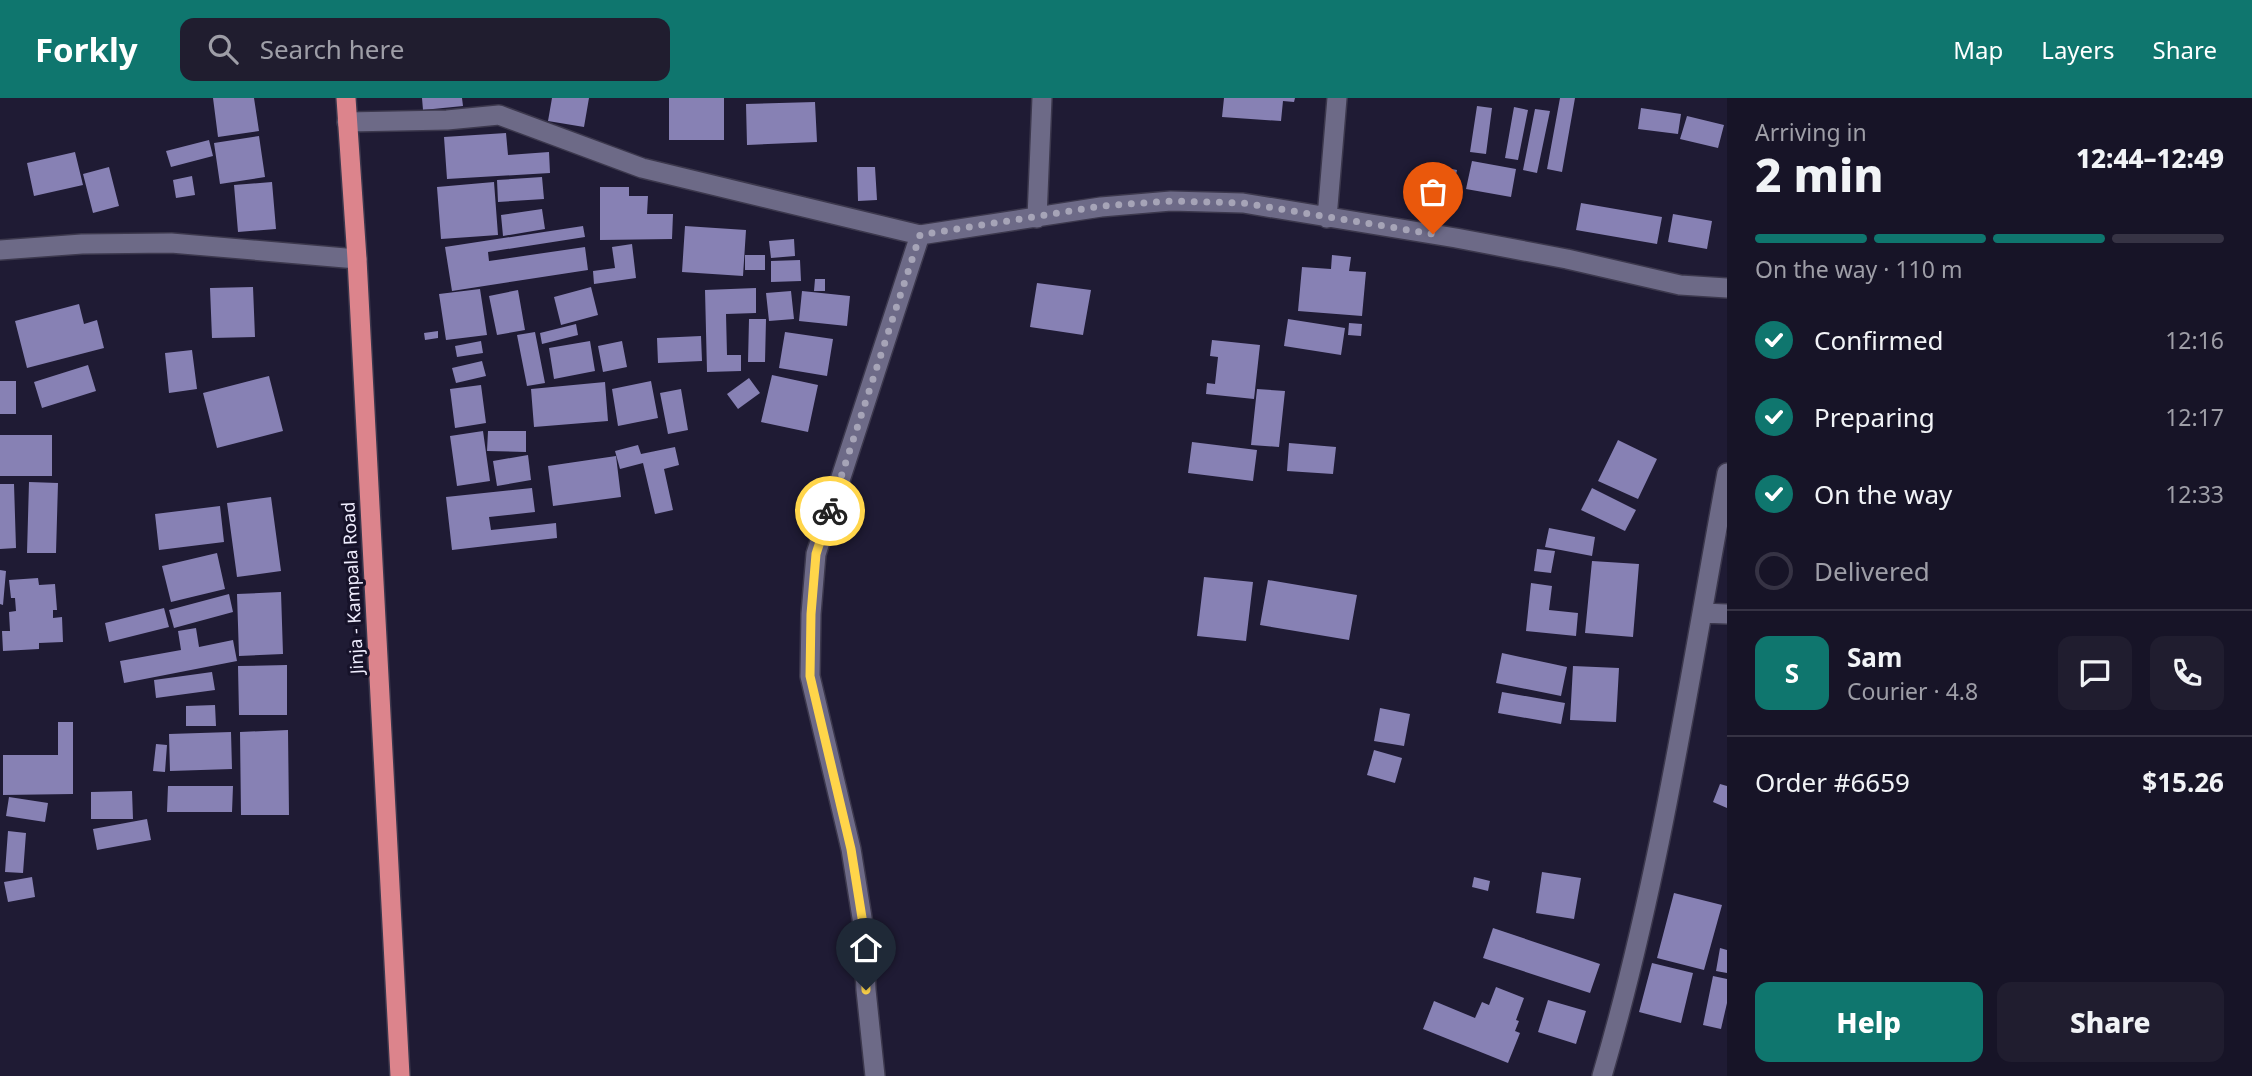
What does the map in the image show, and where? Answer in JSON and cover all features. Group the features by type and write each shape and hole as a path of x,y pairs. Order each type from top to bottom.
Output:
{"highway":[{"name":"Jinja - Kampala Road","path":"346,98 357,259 400,1076"}],"street":[{"path":"1037,218 1042,98"},
{"path":"1326,218 1337,98"},
{"path":"347,122 447,120 499,115 642,168 920,235 1101,206 1171,201 1243,203 1468,240 1680,285 1727,288"},
{"path":"876,1076 866,990 863,924 853,862 810,676 811,614 816,554 920,235"},
{"path":"0,250 82,244 170,243 357,259"},
{"path":"1602,1076 1622,1006 1665,808 1727,473"},
{"path":"1702,613 1727,614"}],"building":[{"path":"213,98 254,98 259,131 218,137"},
{"path":"422,98 462,98 463,106 423,110"},
{"path":"552,98 589,98 584,127 548,121"},
{"path":"669,98 724,98 724,140 669,140"},
{"path":"1224,98 1295,98 1294,102 1283,101 1281,121 1222,117"},
{"path":"1560,98 1575,98 1562,172 1547,169"},
{"path":"815,102 817,142 747,145 746,104"},
{"path":"1477,106 1492,108 1486,154 1470,152"},
{"path":"1514,107 1528,110 1518,160 1505,158"},
{"path":"1641,108 1681,114 1678,134 1638,129"},
{"path":"1535,109 1550,111 1537,173 1523,170"},
{"path":"1687,116 1724,125 1718,148 1680,139"},
{"path":"506,133 508,155 549,152 550,173 447,179 444,137"},
{"path":"259,136 265,177 220,184 214,143"},
{"path":"209,140 213,156 171,167 166,151"},
{"path":"75,152 83,185 34,196 27,163"},
{"path":"1472,161 1516,169 1511,197 1466,189"},
{"path":"109,167 119,206 93,213 83,174"},
{"path":"857,167 875,167 877,200 858,201"},
{"path":"1442,167 1457,170 1452,195 1438,192"},
{"path":"192,176 195,195 176,198 173,180"},
{"path":"542,177 544,199 498,202 497,180"},
{"path":"272,182 276,229 238,232 234,185"},
{"path":"494,182 498,235 441,239 437,187"},
{"path":"600,187 629,187 629,196 648,196 647,214 673,214 672,239 600,240"},
{"path":"1581,203 1662,217 1657,244 1576,230"},
{"path":"542,209 545,229 503,236 501,215"},
{"path":"1673,214 1712,221 1707,249 1668,242"},
{"path":"583,226 585,237 488,252 489,261 585,247 588,270 452,291 445,247"},
{"path":"685,226 746,230 743,276 682,272"},
{"path":"794,239 795,256 771,258 769,241"},
{"path":"632,244 636,278 594,284 593,271 615,268 612,247"},
{"path":"745,255 765,255 765,270 745,270"},
{"path":"1332,255 1351,257 1349,271 1366,272 1362,316 1298,311 1302,267 1331,269"},
{"path":"800,260 801,281 771,282 771,261"},
{"path":"815,279 825,279 825,291 814,291"},
{"path":"1037,283 1091,290 1083,335 1030,327"},
{"path":"253,287 255,337 212,338 210,288"},
{"path":"591,287 598,315 561,325 554,297"},
{"path":"756,288 756,313 726,314 727,355 741,355 741,371 707,372 705,290"},
{"path":"480,289 487,335 446,340 439,294"},
{"path":"518,290 525,330 497,335 489,296"},
{"path":"791,291 794,319 769,321 766,293"},
{"path":"802,291 850,296 847,326 799,321"},
{"path":"79,304 84,324 97,320 104,348 27,368 15,321"},
{"path":"749,319 766,319 765,362 748,362"},
{"path":"1288,319 1345,328 1341,355 1284,346"},
{"path":"1349,323 1362,324 1361,336 1348,335"},
{"path":"576,324 578,335 542,344 540,333"},
{"path":"438,331 438,338 425,340 424,333"},
{"path":"535,332 545,383 527,386 517,335"},
{"path":"785,332 833,339 827,376 779,368"},
{"path":"701,336 702,361 658,363 657,338"},
{"path":"1212,340 1260,345 1254,399 1206,394 1207,383 1215,384 1218,357 1210,356"},
{"path":"481,341 483,353 457,357 455,346"},
{"path":"590,341 595,371 554,379 549,348"},
{"path":"622,341 627,367 603,372 598,346"},
{"path":"192,350 197,389 169,393 165,353"},
{"path":"482,361 486,376 456,383 452,368"},
{"path":"88,365 96,391 42,408 34,382"},
{"path":"772,375 818,385 808,432 761,422"},
{"path":"269,376 283,431 217,448 203,393"},
{"path":"749,378 760,393 738,409 727,394"},
{"path":"0,381 16,381 16,414 0,414"},
{"path":"651,381 658,418 618,426 612,389"},
{"path":"605,382 608,421 534,427 531,389"},
{"path":"481,385 486,423 455,428 450,389"},
{"path":"681,389 688,430 668,434 660,393"},
{"path":"1257,389 1285,391 1279,447 1251,445"},
{"path":"483,431 490,481 457,486 450,436"},
{"path":"488,431 526,431 526,452 487,451"},
{"path":"0,435 52,435 52,476 0,476"},
{"path":"1618,440 1657,459 1638,499 1598,481"},
{"path":"1192,442 1257,450 1253,481 1188,473"},
{"path":"1289,443 1336,447 1333,474 1287,471"},
{"path":"638,445 641,454 675,447 679,465 664,469 673,510 655,514 643,463 620,469 615,451"},
{"path":"528,455 531,480 497,486 493,461"},
{"path":"616,456 621,497 553,506 548,466"},
{"path":"29,482 58,483 56,553 27,553"},
{"path":"0,484 14,484 16,548 0,549"},
{"path":"532,488 535,512 489,517 491,530 556,523 557,538 452,550 446,497"},
{"path":"1592,488 1636,510 1625,531 1581,510"},
{"path":"271,497 281,571 237,577 227,503"},
{"path":"220,506 224,542 159,550 155,514"},
{"path":"1549,528 1595,537 1592,556 1545,547"},
{"path":"1537,549 1555,551 1551,573 1534,571"},
{"path":"217,553 225,589 171,602 162,566"},
{"path":"1592,561 1639,564 1633,637 1585,633"},
{"path":"0,570 6,571 3,605 0,604"},
{"path":"1204,577 1253,582 1246,641 1197,636"},
{"path":"38,578 39,585 55,584 57,610 53,610 53,618 62,617 63,642 39,643 39,649 3,651 2,631 10,631 9,612 16,611 9,580"},
{"path":"1268,580 1357,595 1349,640 1260,625"},
{"path":"1531,583 1552,586 1549,610 1578,613 1576,636 1526,631"},
{"path":"281,592 283,654 239,656 237,594"},
{"path":"229,594 233,612 174,628 169,610"},
{"path":"164,608 169,627 109,642 105,623"},
{"path":"196,628 199,647 233,640 237,661 124,683 120,661 181,650 178,631"},
{"path":"1502,653 1567,667 1561,696 1496,683"},
{"path":"287,665 287,715 239,715 238,666"},
{"path":"1573,666 1619,668 1616,722 1570,720"},
{"path":"212,672 215,690 156,698 154,680"},
{"path":"1502,692 1565,703 1561,724 1498,713"},
{"path":"215,705 216,726 186,726 186,706"},
{"path":"1380,708 1410,714 1404,746 1374,741"},
{"path":"58,722 73,722 73,794 3,795 3,755 58,755"},
{"path":"288,730 289,815 241,815 240,732"},
{"path":"231,732 232,769 170,771 169,734"},
{"path":"156,744 167,745 165,772 153,771"},
{"path":"1374,750 1402,758 1395,783 1367,775"},
{"path":"1720,784 1727,786 1727,808 1713,802"},
{"path":"168,786 233,786 232,812 167,812"},
{"path":"132,791 133,819 91,819 91,792"},
{"path":"9,797 48,803 45,822 6,816"},
{"path":"147,819 151,840 97,850 93,829"},
{"path":"8,831 26,833 23,873 5,872"},
{"path":"1542,872 1581,878 1574,919 1536,913"},
{"path":"32,877 35,897 8,902 4,882"},
{"path":"1474,877 1490,881 1488,891 1472,887"},
{"path":"1674,893 1722,905 1704,970 1657,958"},
{"path":"1493,928 1600,964 1590,993 1483,958"},
{"path":"1720,948 1727,950 1727,973 1716,971"},
{"path":"1652,963 1693,973 1681,1023 1639,1012"},
{"path":"1713,976 1727,979 1727,1003 1721,1029 1703,1025"},
{"path":"1496,987 1524,998 1516,1020 1519,1021 1515,1031 1520,1033 1508,1063 1423,1029 1434,1001 1475,1018 1482,1002 1489,1005"},
{"path":"1548,1000 1586,1011 1576,1044 1538,1032"}],"way so far":[{"path":"830,511 920,235 1101,206 1171,201 1243,203 1433,234"}],"route":[{"path":"830,511 816,554 810,676 851,849 863,924 866,990"}]}
